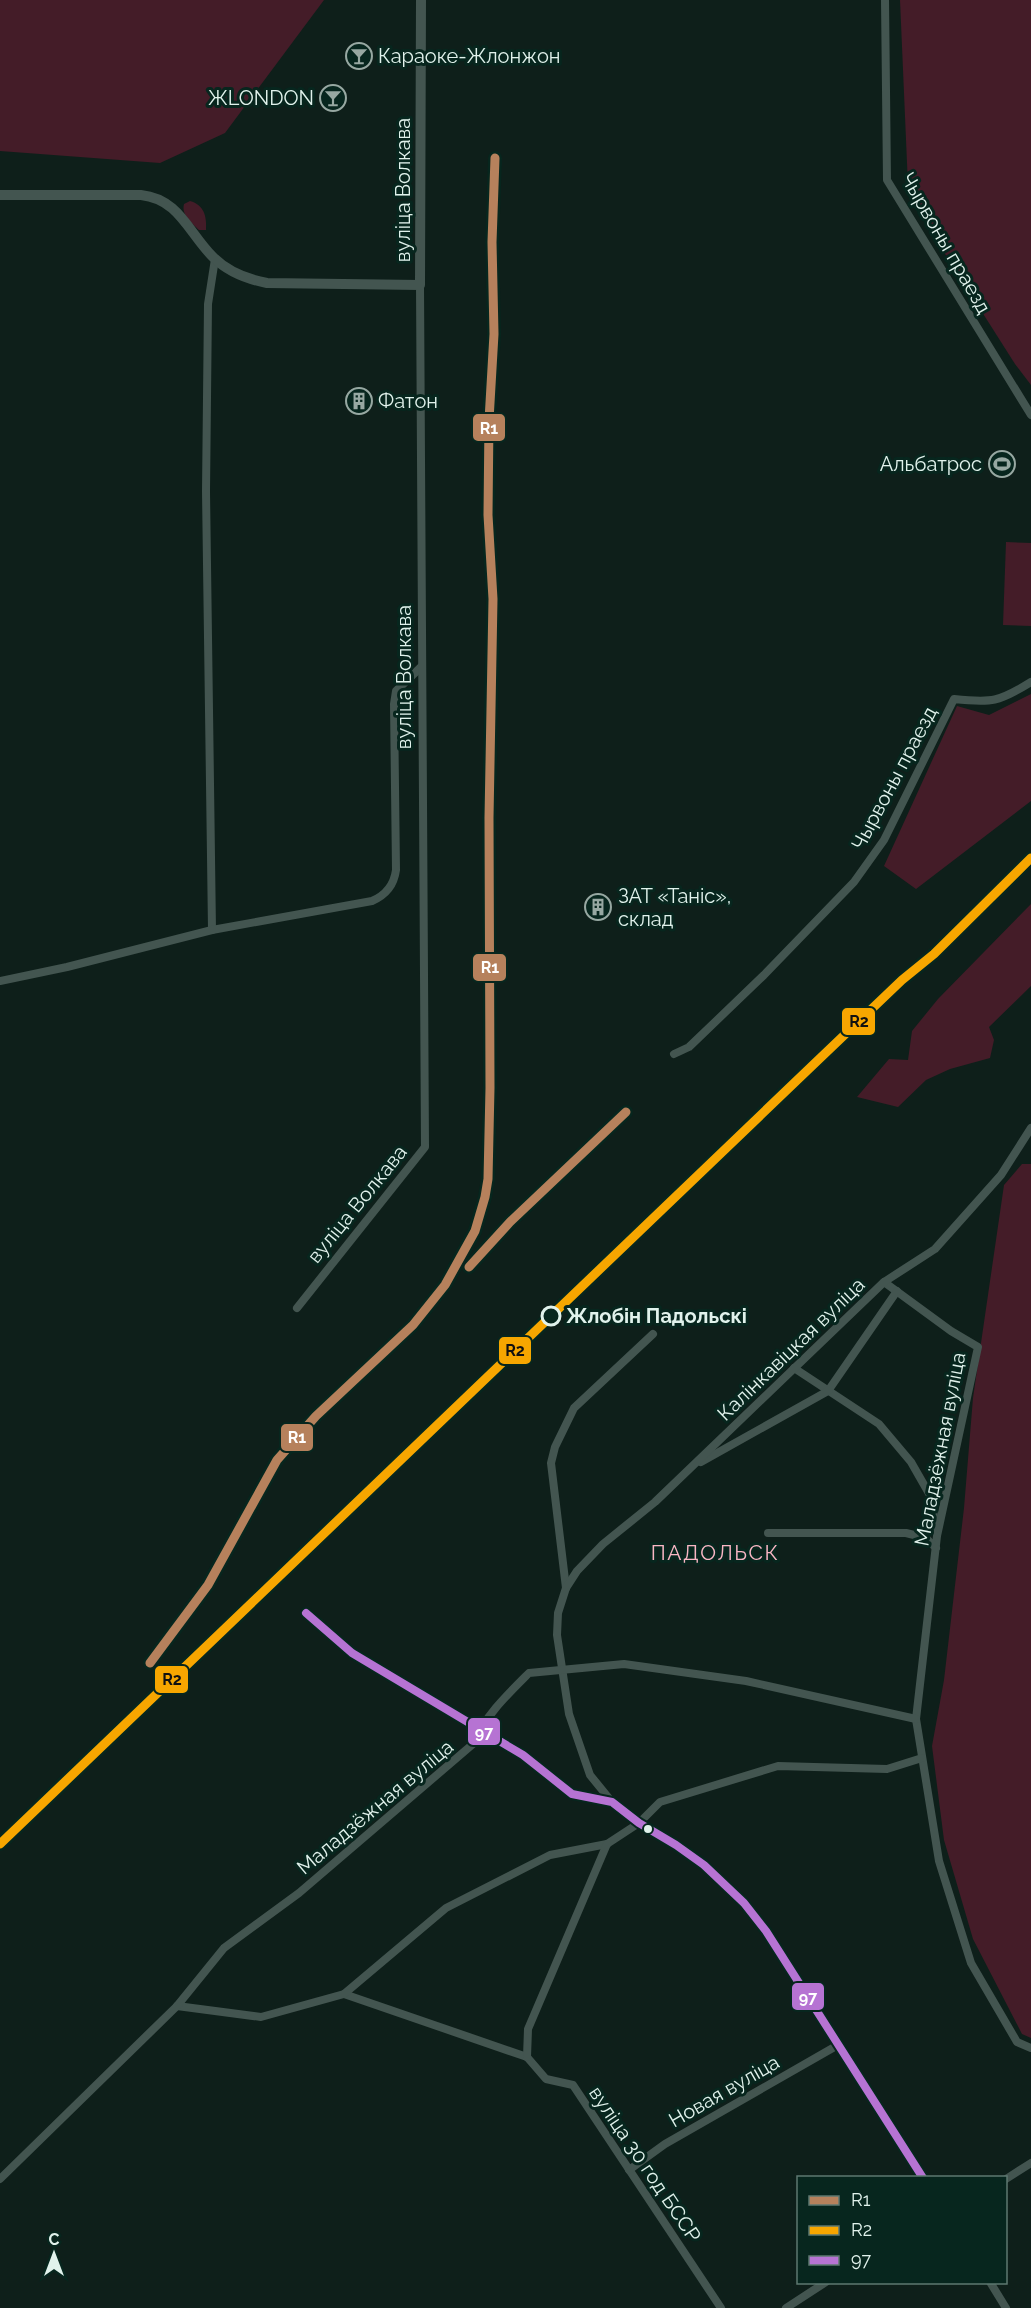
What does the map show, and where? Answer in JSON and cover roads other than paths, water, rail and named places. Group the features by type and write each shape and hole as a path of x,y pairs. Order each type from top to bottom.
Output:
{"street":[{"name":"вуліца Волкава","path":"297,1308 425,1147 421,667 421,0"},
{"name":"Чырвоны праезд","path":"885,0 887,180 1031,415"},
{"path":"0,195 141,195 160,198 174,209 215,259 247,279 267,283 420,285"},
{"path":"212,930 206,491 207,304 215,259"},
{"path":"0,981 67,967 212,930 372,901 382,897 395,880 396,870 394,704 396,691 421,667"},
{"name":"Чырвоны праезд","path":"674,1054 688,1047 764,975 854,882 884,840 954,699 978,702 999,700 1031,682"},
{"name":"Калінкавіцкая вуліца","path":"612,1802 590,1774 569,1714 557,1635 558,1612 566,1588 577,1571 603,1544 655,1502 884,1282 935,1249 1001,1175 1031,1128"},
{"path":"689,1469 828,1391 897,1291 884,1282"},
{"name":"Маладзёжная вуліца","path":"897,1291 951,1331 978,1347 937,1536 916,1719 939,1861 971,1963 1017,2042 1031,2048"},
{"name":"Калінкавіцкая вуліца","path":"566,1588 551,1463 555,1447 574,1408 653,1334"},
{"path":"794,1368 879,1424 911,1462 931,1497 937,1536"},
{"path":"768,1533 906,1533 926,1538 936,1548"},
{"path":"306,1612 352,1653 480,1728 522,1755 572,1794 612,1802 639,1823 704,1864 744,1903 766,1930 922,2176"},
{"name":"Маладзёжная вуліца","path":"0,2179 177,2006 224,1948 299,1893 473,1744 480,1728 503,1699 529,1673 624,1664 746,1681 916,1719"},
{"path":"177,2006 261,2018 344,1994 446,1908 550,1855 607,1844 639,1823 660,1802 778,1766 887,1769 922,1758"},
{"path":"527,2057 528,2030 607,1844"},
{"name":"вуліца 30 год БССР","path":"344,1994 527,2057 546,2079 573,2085 722,2308"},
{"name":"Новая вуліца","path":"629,2170 665,2144 838,2045"},
{"path":"1007,2178 1031,2163"},
{"path":"786,2308 824,2284"},
{"path":"991,2284 1006,2308"}],"place":[{"name":"Караоке-Жлонжон","path":"359,56"},
{"name":"ЖLONDON","path":"333,98"},
{"name":"Фатон","path":"359,401"},
{"name":"Альбатрос","path":"1002,464"},
{"name":"ЗАТ «Таніс», склад","path":"598,907"},
{"name":"Жлобін Падольскі","path":"551,1316"}],"district":[{"name":"ПАДОЛЬСК","path":"715,1552"}]}
